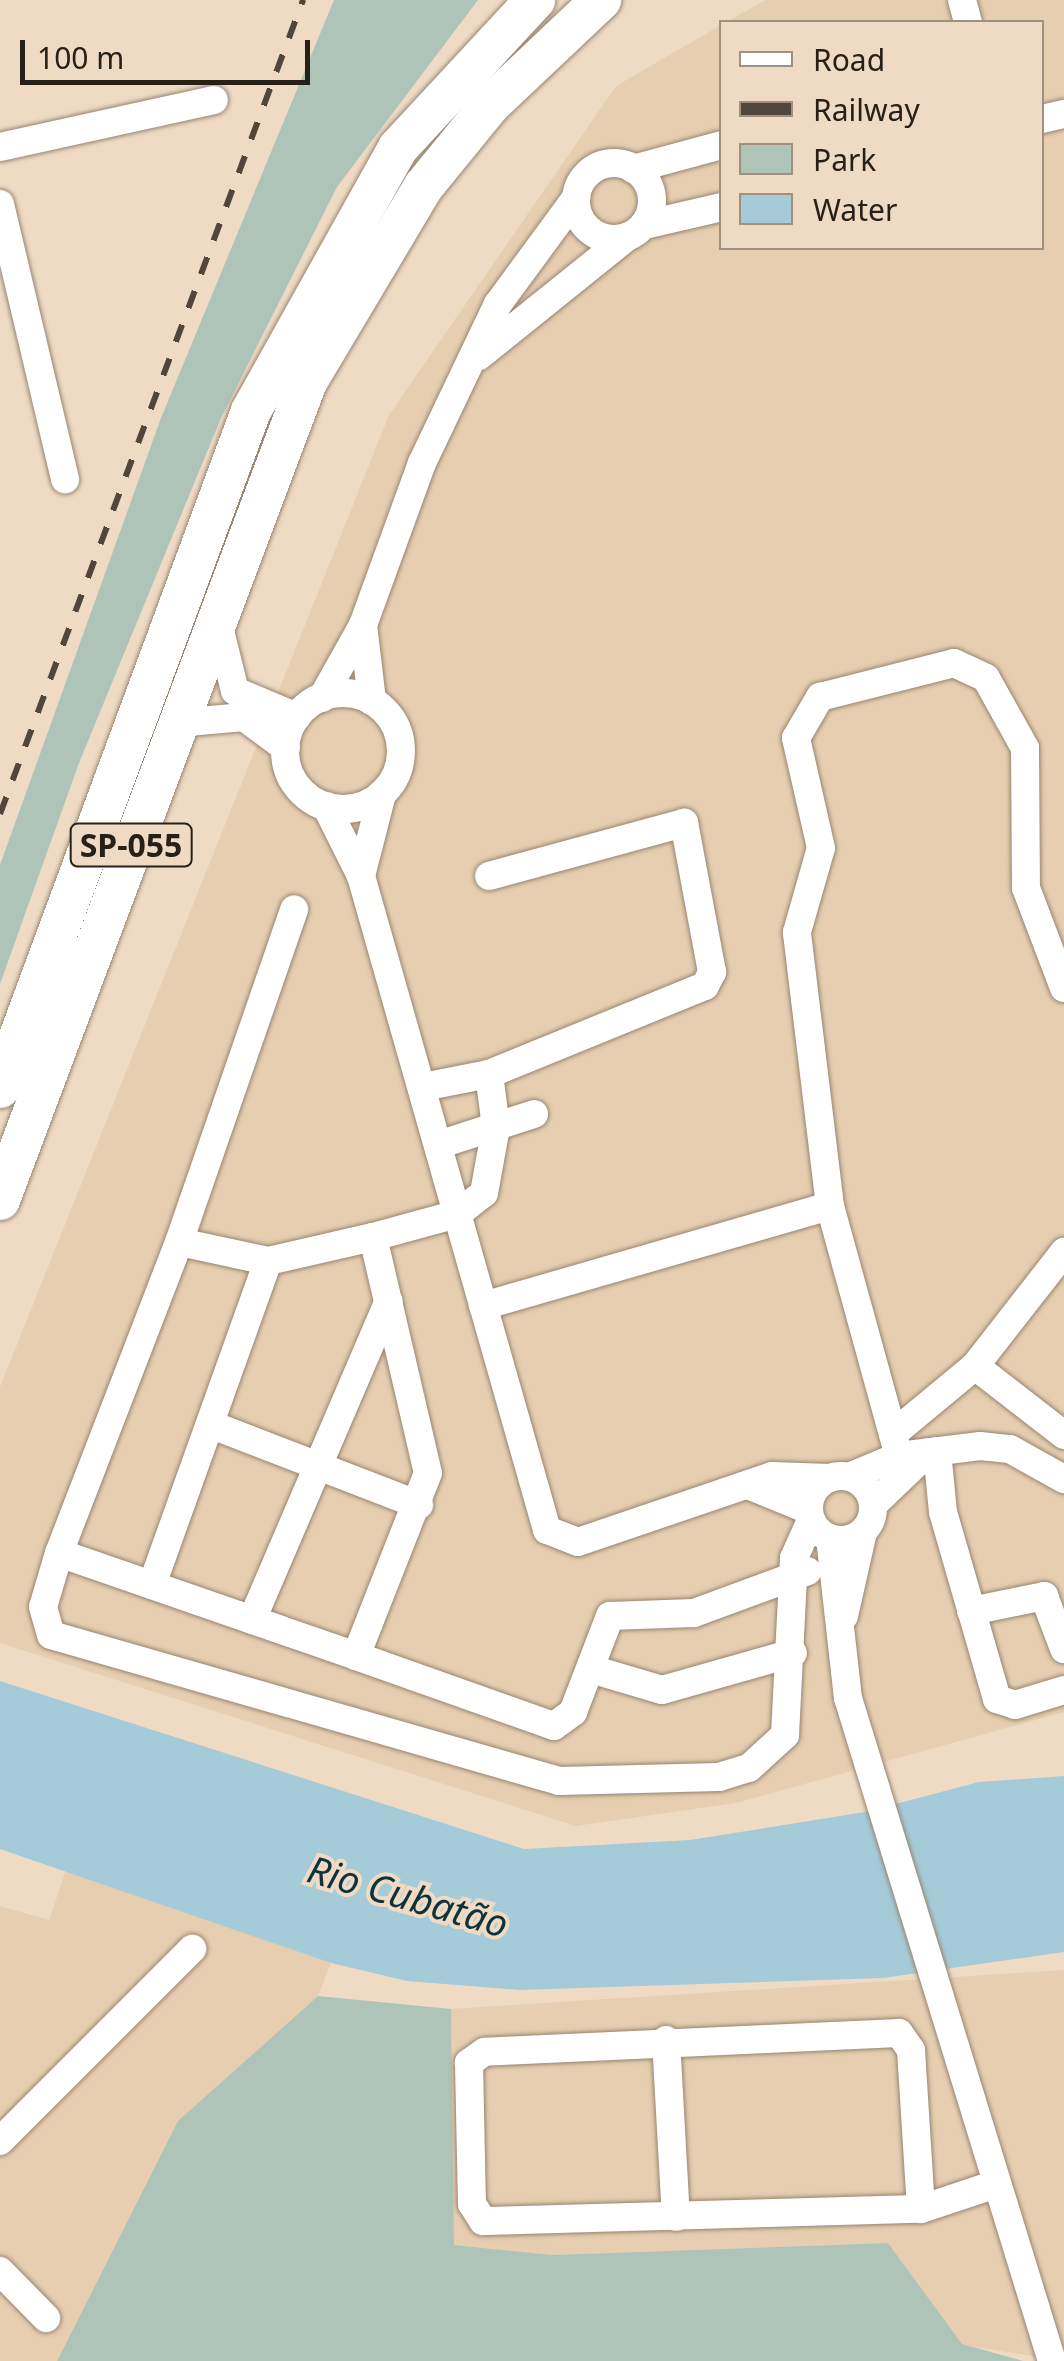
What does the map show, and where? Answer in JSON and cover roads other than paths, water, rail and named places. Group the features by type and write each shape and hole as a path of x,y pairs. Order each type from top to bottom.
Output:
{"highway":[{"name":"SP-055","path":"0,1088 250,411 398,148 506,14 535,0"},
{"name":"SP-055","path":"0,1200 307,382 366,272 490,105 601,0"}],"street":[{"path":"0,147 214,100"},
{"path":"719,146 633,168 602,166 514,275 478,357 422,463 363,625 322,698 297,717 286,748 296,784 326,806 360,876 483,1306 555,1540 578,1542 786,1474 839,1478 873,1505"},
{"path":"478,357 636,231 652,194 633,168"},
{"path":"576,198 587,228 636,231 719,209"},
{"path":"0,204 12,306 65,479"},
{"path":"217,619 236,690 297,717"},
{"path":"360,876 382,794 401,745 372,701 363,625"},
{"path":"896,1445 830,1206 798,932 821,848 796,738 820,696 954,663 986,678 1024,748 1026,888 1064,988"},
{"path":"322,698 372,701"},
{"path":"177,724 244,717 286,748"},
{"path":"326,806 350,808 382,794"},
{"path":"423,1086 488,1074 705,986 712,972 684,823 489,876"},
{"path":"294,909 179,1242 59,1553 44,1607 51,1635 64,1644 559,1781 719,1777 748,1768 785,1735 799,1578 839,1478 896,1445 975,1366 1064,1252"},
{"path":"179,1242 268,1260 457,1214 484,1194 496,1128 488,1074"},
{"path":"438,1145 534,1114"},
{"path":"483,1306 830,1206"},
{"path":"356,1656 418,1505 428,1449 372,1237"},
{"path":"152,1585 268,1260"},
{"path":"252,1620 314,1464 389,1301"},
{"path":"975,1366 1064,1436"},
{"path":"212,1425 418,1505"},
{"path":"896,1445 933,1451 1010,1449 1064,1480"},
{"path":"843,1617 862,1532 873,1505 933,1451"},
{"path":"933,1451 943,1512 997,1700 1015,1704 1064,1690"},
{"path":"748,1485 819,1526 862,1532"},
{"path":"819,1526 843,1617 848,1698 1052,2361"},
{"path":"59,1553 356,1656 536,1726 566,1721 591,1669 603,1627 622,1610 675,1618 799,1578"},
{"path":"972,1610 1044,1596 1064,1649"},
{"path":"591,1669 662,1690 793,1652"},
{"path":"0,2141 192,1949"},
{"path":"921,2208 912,2050 899,2033 666,2040 475,2055 467,2074 472,2204 492,2223 921,2208 996,2184"},
{"path":"666,2040 676,2217"},
{"path":"0,2271 46,2318"}],"water":[{"name":"Rio Cubatão","path":"0,1681 524,1849 690,1840 865,1812 979,1782 1064,1776 1064,1952 883,1978 519,1990 407,1981 331,1963 0,1849"}],"railway":[{"path":"0,814 303,0"}]}
